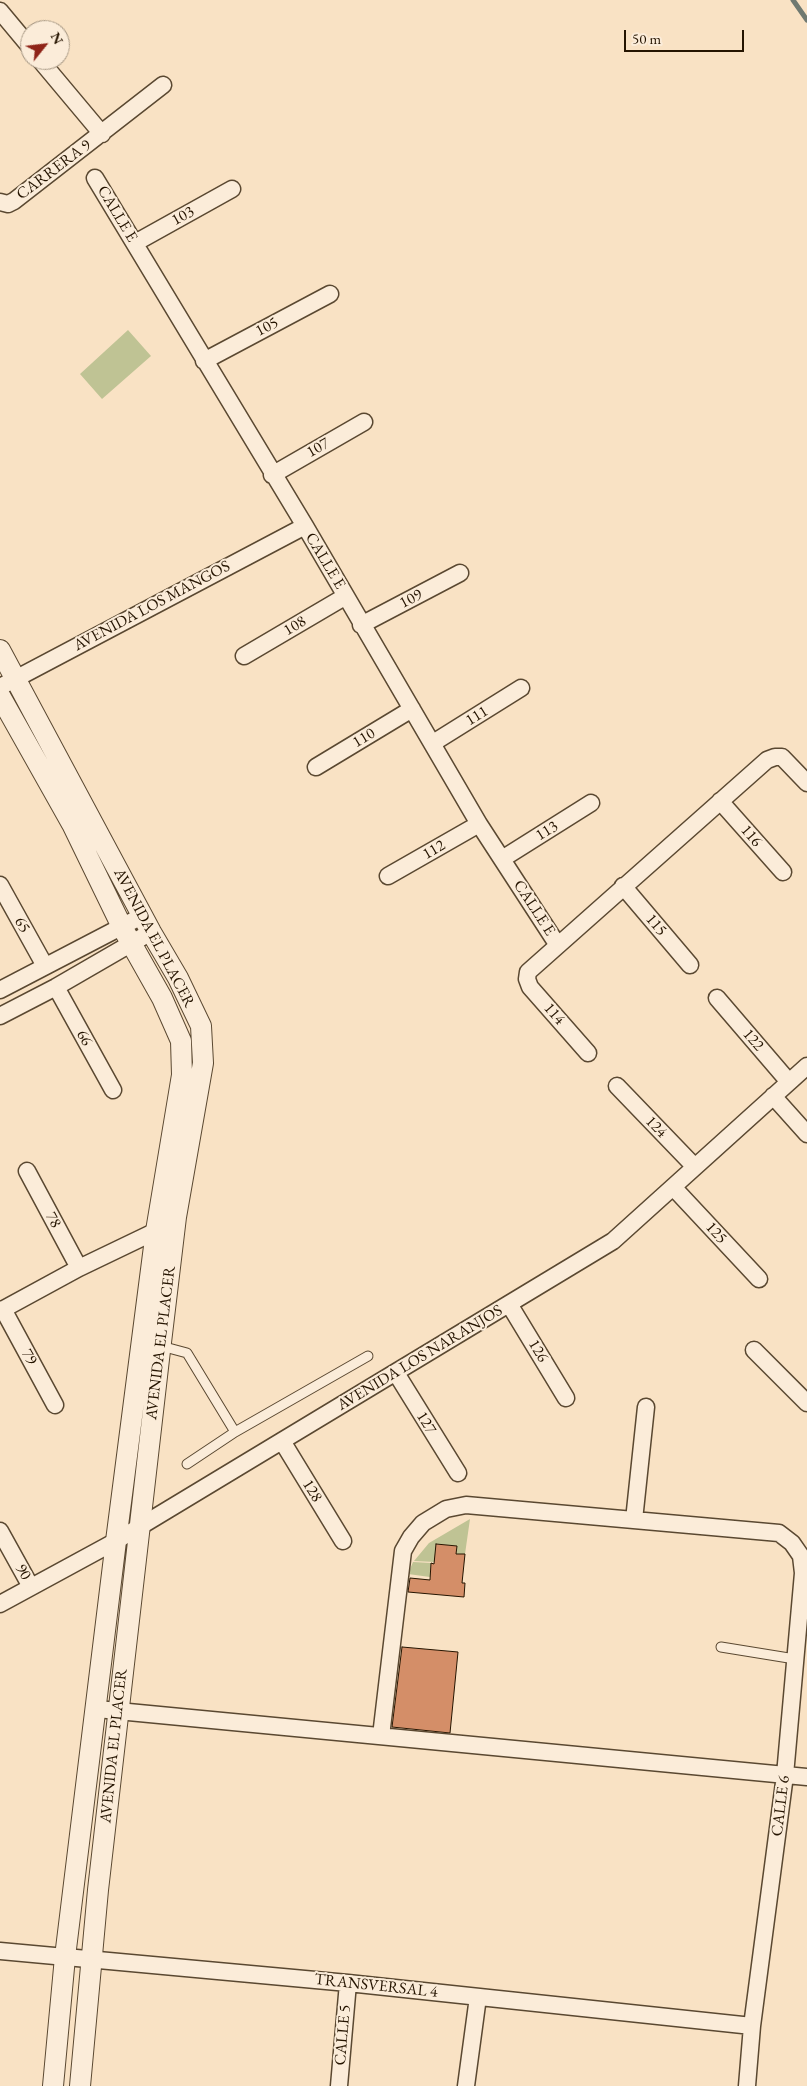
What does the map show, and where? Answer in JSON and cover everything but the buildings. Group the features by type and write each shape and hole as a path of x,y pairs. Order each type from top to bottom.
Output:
{"street":[{"path":"0,11 20,35"},
{"name":"CARRERA 9","path":"0,202 8,204 14,201 102,134 48,70"},
{"path":"102,134 163,85"},
{"name":"CALLE E","path":"95,178 272,475 305,526 361,625 433,743 479,824 557,944"},
{"name":"103","path":"134,243 232,189"},
{"name":"105","path":"204,361 330,294"},
{"name":"107","path":"272,475 364,422"},
{"name":"AVENIDA LOS MANGOS","path":"8,683 305,526"},
{"name":"109","path":"361,625 460,573"},
{"name":"108","path":"244,656 346,596"},
{"name":"AVENIDA EL PLACER","path":"0,650 8,683 178,978 200,1026 203,1063 176,1217 118,1711 80,2086"},
{"name":"111","path":"433,743 522,688"},
{"name":"AVENIDA EL PLACER","path":"0,696 72,824 127,935 162,998 181,1041 182,1075 156,1231 116,1541 97,1709 65,1957 53,2086"},
{"name":"110","path":"316,767 412,709"},
{"name":"CALLE E","path":"528,972 557,944 767,760 782,757 807,783"},
{"name":"116","path":"720,801 783,872"},
{"name":"113","path":"502,859 592,804"},
{"name":"112","path":"388,876 479,824"},
{"name":"65","path":"0,885 45,966"},
{"name":"115","path":"623,886 690,965"},
{"path":"0,1016 56,987 127,935 146,924"},
{"path":"0,990 45,966 127,935"},
{"name":"114","path":"528,972 527,979 530,987 588,1053"},
{"name":"66","path":"56,987 113,1090"},
{"name":"122","path":"718,998 789,1082"},
{"name":"AVENIDA LOS NARANJOS","path":"0,1604 116,1541 613,1241 807,1066"},
{"name":"124","path":"617,1086 695,1167"},
{"path":"773,1096 807,1134"},
{"name":"78","path":"27,1171 79,1268"},
{"name":"125","path":"673,1187 759,1278"},
{"path":"1,1310 79,1268 156,1231"},
{"name":"126","path":"509,1304 566,1398"},
{"name":"79","path":"1,1310 55,1405"},
{"path":"754,1350 807,1403"},
{"name":"127","path":"396,1372 458,1474"},
{"path":"381,1736 403,1551 411,1537 423,1523 446,1509 466,1505 634,1520 646,1408"},
{"name":"128","path":"282,1441 343,1541"},
{"name":"CALLE 6","path":"634,1520 779,1534 792,1543 801,1556 802,1573 785,1775 752,2026 747,2086"},
{"name":"90","path":"0,1531 31,1587"},
{"path":"97,1709 807,1778"},
{"name":"TRANSVERSAL 4","path":"0,1951 348,1983 752,2026"},
{"name":"CALLE 5","path":"339,2086 348,1983"},
{"path":"466,2086 478,1997"}],"lane":[{"path":"161,1346 187,1353 234,1432"},
{"path":"186,1464 234,1432 368,1356"},
{"path":"721,1647 795,1659"}],"green space":[{"path":"128,330 151,356 102,399 80,374"},
{"path":"470,1519 465,1554 456,1554 457,1546 437,1544 435,1562 414,1561 429,1543"},
{"path":"413,1562 431,1563 430,1577 408,1574"}],"waterway":[{"path":"793,0 807,20"}]}
